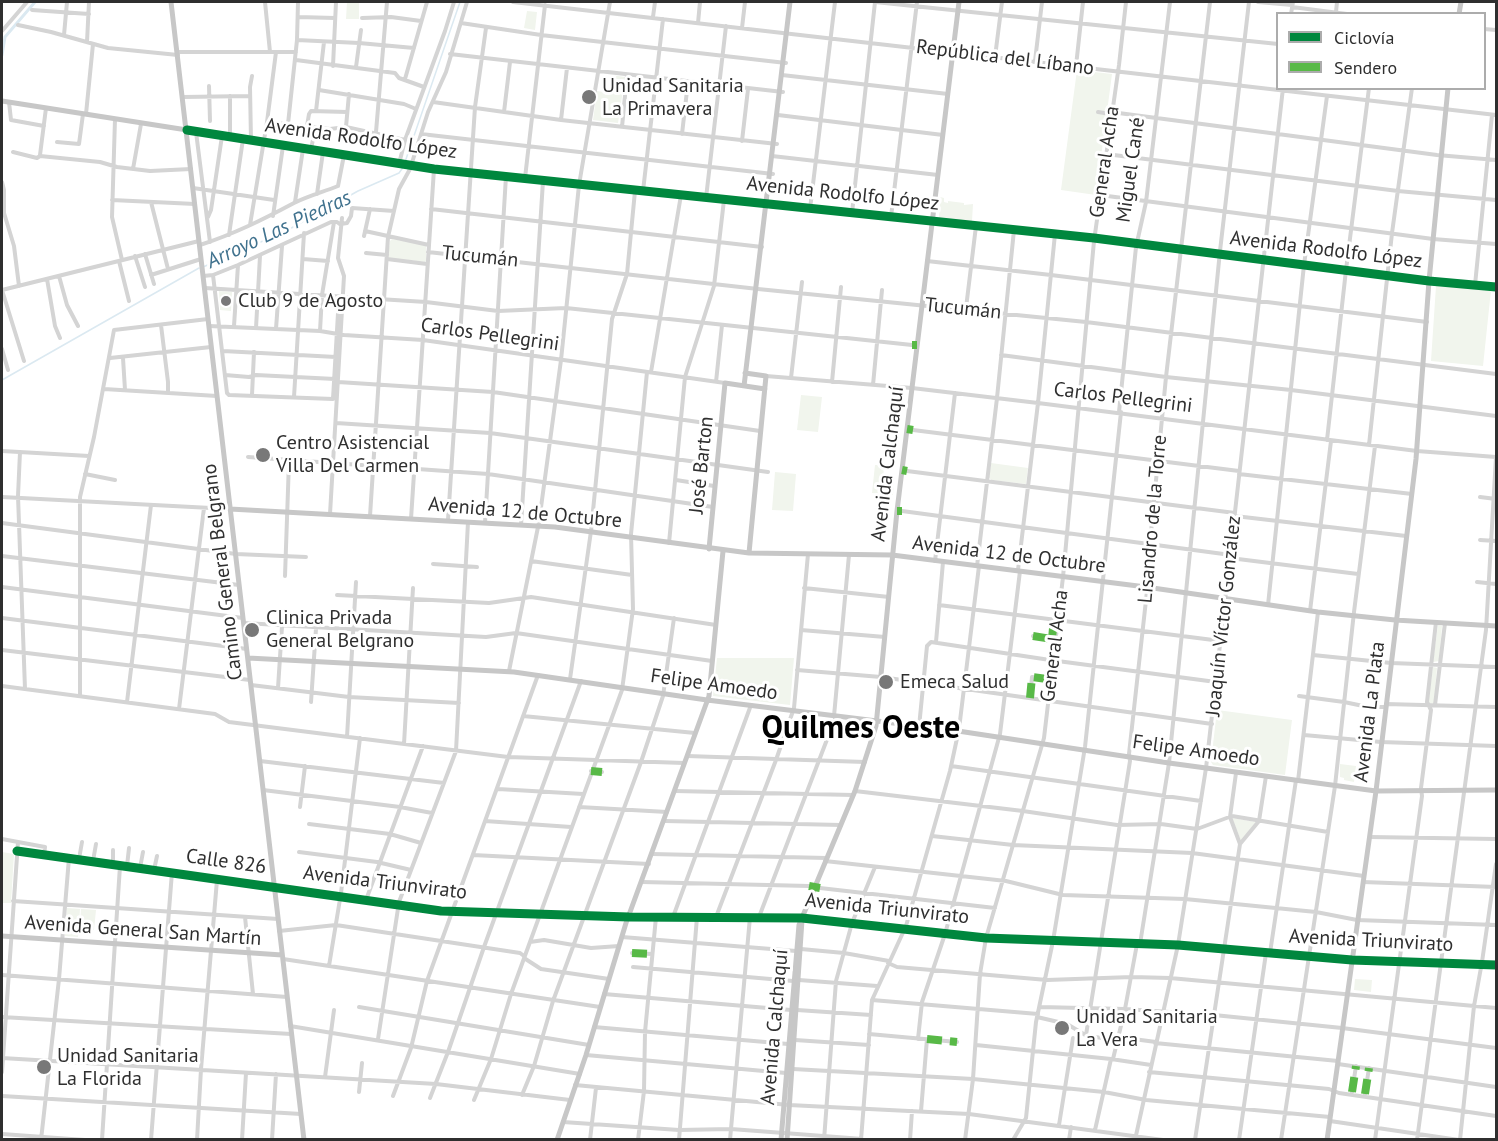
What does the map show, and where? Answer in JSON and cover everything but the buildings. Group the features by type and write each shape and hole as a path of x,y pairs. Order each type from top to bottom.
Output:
{"main road":[{"name":"Camino General Belgrano","path":"171,2 304,1140"},
{"path":"744,386 792,2"},
{"name":"Avenida Calchaquí","path":"786,1104 793,1069 794,1010 802,918 866,763 877,721 892,555 959,2"},
{"name":"Avenida La Plata","path":"1327,1140 1376,791 1412,494 1450,90"},
{"path":"2,101 187,130"},
{"name":"Carlos Pellegrini","path":"746,374 766,376"},
{"path":"750,554 766,376"},
{"name":"Carlos Pellegrini","path":"725,383 765,389"},
{"name":"José Barton","path":"709,549 725,383"},
{"name":"Avenida 12 de Octubre","path":"230,509 539,526 591,531 750,554 892,555 1146,587 1317,612 1395,620 1497,626"},
{"path":"556,1140 580,1074 622,937 709,693 723,551"},
{"name":"Felipe Amoedo","path":"248,658 509,671 707,700 958,731 1376,791 1497,790"},
{"name":"Avenida General San Martín","path":"2,936 282,957"},
{"name":"Avenida Calchaquí","path":"784,1137 788,1044 794,1010"}],"street":[{"path":"2,30 27,2"},
{"path":"64,35 67,2"},
{"path":"87,42 89,2"},
{"path":"250,226 267,122 273,52 265,2"},
{"path":"288,124 296,60 298,2"},
{"path":"333,66 336,2"},
{"path":"376,132 387,2"},
{"path":"405,80 427,2"},
{"path":"399,164 405,140 454,2"},
{"path":"370,516 388,237 403,179 411,165 446,72 467,2"},
{"name":"República del Líbano","path":"513,2 1276,89"},
{"path":"565,2 565,7"},
{"path":"509,671 539,526 561,360 579,184 610,2"},
{"path":"653,17 655,2"},
{"path":"698,23 700,2"},
{"path":"742,28 745,2"},
{"path":"810,209 835,2"},
{"path":"852,213 875,2 916,4 958,11 1276,44"},
{"path":"995,57 1002,2"},
{"path":"1035,61 1042,2"},
{"path":"1076,66 1083,2"},
{"name":"General Acha","path":"964,1140 973,1079 980,974 986,938 1043,744 1063,576 1094,238 1118,71 1125,2"},
{"name":"Miguel Cané","path":"1013,1140 1025,1121 1038,1016 1069,848 1090,707 1113,496 1127,327 1137,244 1146,202 1170,2"},
{"name":"Lisandro de la Torre","path":"1086,1035 1129,757 1166,377 1210,2"},
{"path":"1095,1130 1132,977 1169,763 1224,211 1249,2"},
{"path":"1258,2 1292,4 1336,12 1337,2"},
{"path":"891,217 916,4"},
{"path":"525,178 545,5"},
{"path":"32,10 89,14"},
{"path":"298,17 335,18"},
{"path":"362,18 386,17 421,21"},
{"path":"643,191 663,19"},
{"path":"461,23 541,35 784,63"},
{"path":"18,25 108,48 178,53 296,52"},
{"path":"706,198 726,26"},
{"path":"448,520 470,173 475,109 486,28"},
{"path":"356,67 361,30"},
{"path":"297,40 414,48"},
{"path":"316,111 324,42"},
{"path":"57,142 79,144 93,44"},
{"path":"450,54 781,92"},
{"path":"296,60 395,73 399,78 424,87"},
{"path":"504,112 510,62"},
{"path":"561,120 567,68"},
{"path":"622,127 627,75"},
{"path":"783,75 948,94"},
{"path":"251,141 252,76"},
{"path":"682,134 688,82"},
{"path":"209,86 210,121"},
{"path":"742,141 748,89"},
{"path":"319,90 379,99 416,109"},
{"name":"República del Líbano","path":"1283,90 1368,102 1494,115"},
{"name":"Joaquín Víctor González","path":"1135,1137 1178,945 1206,768 1283,90"},
{"path":"1268,605 1304,265 1320,139 1332,90"},
{"path":"1310,611 1325,483 1336,353 1369,90"},
{"path":"1281,1140 1335,786 1369,489 1374,400 1387,275 1412,90"},
{"path":"346,127 349,94"},
{"path":"230,96 230,137"},
{"path":"183,97 250,96"},
{"path":"9,102 11,120 44,126"},
{"path":"433,102 561,120 775,144"},
{"path":"40,156 46,108"},
{"path":"307,126 309,112 347,112"},
{"path":"1098,112 1497,160"},
{"path":"779,115 943,135"},
{"path":"1475,285 1487,159 1494,115"},
{"path":"115,119 112,220 129,301"},
{"path":"267,122 315,128 346,127 405,140"},
{"path":"133,169 141,124"},
{"path":"311,150 315,128"},
{"name":"Avenida Rodolfo López","path":"187,130 434,169 1094,238 1387,275 1431,283 1497,286"},
{"path":"196,132 210,242"},
{"path":"421,134 772,174"},
{"path":"207,218 214,191 222,136"},
{"path":"228,235 243,139"},
{"path":"273,216 283,146"},
{"path":"295,202 303,149"},
{"path":"13,152 37,158 58,156 156,172 191,169"},
{"path":"317,194 323,152"},
{"path":"1106,154 1439,196 1497,200"},
{"path":"24,361 4,308 2,290 163,249 210,242 228,235 273,216 295,202 339,185 344,155"},
{"path":"774,157 938,176"},
{"path":"411,519 434,169"},
{"path":"485,523 506,176"},
{"path":"521,525 543,181"},
{"path":"2,182 4,213 13,242 19,286"},
{"path":"193,188 274,200"},
{"path":"570,679 596,489 613,314 627,274 635,190"},
{"path":"474,1100 491,1059 524,957 622,687 632,612 631,537 642,414 681,195"},
{"path":"1100,195 1435,239 1497,244"},
{"path":"112,200 195,204"},
{"path":"669,543 686,377 714,284 724,200"},
{"path":"151,202 168,269"},
{"path":"203,274 213,275 282,246 304,233 334,222 341,225 346,224 352,208 394,211"},
{"name":"Tucumán","path":"370,209 365,233 429,245"},
{"path":"431,209 762,247"},
{"path":"330,514 344,274 338,258 342,218"},
{"path":"320,332 322,295 334,222"},
{"path":"966,308 976,226"},
{"path":"862,1139 872,1000 904,929 914,899 942,801 958,731 974,609 1014,230"},
{"path":"294,397 304,233"},
{"path":"918,1039 921,1004 945,934 999,737 1043,360 1054,234"},
{"path":"276,329 282,246"},
{"name":"Tucumán","path":"428,252 757,289 1047,317 1497,374"},
{"path":"366,253 427,264"},
{"path":"145,254 154,284"},
{"path":"135,256 145,287"},
{"path":"256,328 260,256"},
{"path":"303,259 328,261"},
{"path":"152,275 201,260"},
{"path":"927,261 1428,322"},
{"path":"234,326 238,265"},
{"path":"213,275 228,394 333,399 337,380"},
{"path":"59,276 66,301 78,326"},
{"path":"47,279 60,338"},
{"path":"791,378 802,282"},
{"path":"831,382 842,287"},
{"path":"205,288 426,302 498,312 566,308 912,345"},
{"path":"873,385 882,290"},
{"path":"80,696 80,495 104,390 114,330 208,319"},
{"path":"161,325 168,393"},
{"path":"716,382 722,325"},
{"name":"Carlos Pellegrini","path":"209,326 298,330 423,340 725,383"},
{"path":"110,358 211,347"},
{"path":"2,349 2,357 8,370"},
{"path":"223,351 338,357"},
{"path":"252,395 254,352"},
{"path":"1001,355 1123,372 1249,385 1497,416"},
{"path":"123,358 124,390"},
{"path":"225,375 295,377 493,392 761,431"},
{"name":"Carlos Pellegrini","path":"766,376 912,388 1120,412 1372,446 1496,457"},
{"path":"104,390 218,397"},
{"path":"935,561 955,393"},
{"path":"336,423 490,433 768,472"},
{"path":"913,429 1412,494"},
{"path":"2,451 89,456"},
{"path":"20,452 18,498 25,688"},
{"path":"248,457 488,474 713,507"},
{"path":"1417,1140 1486,625 1496,457"},
{"path":"285,576 290,461"},
{"path":"907,471 1113,496 1277,521 1406,536"},
{"path":"85,474 116,480"},
{"path":"676,480 714,486"},
{"path":"2,497 230,509"},
{"path":"1480,497 1495,499"},
{"path":"127,702 152,505"},
{"path":"178,709 204,508"},
{"path":"902,512 1191,549 1272,564 1358,574"},
{"path":"378,1040 398,905 456,751 468,522"},
{"path":"2,524 236,554 306,557"},
{"path":"1480,540 1497,541"},
{"path":"716,917 793,710 808,554"},
{"path":"759,917 835,716 849,555"},
{"path":"2,556 239,585"},
{"path":"531,561 632,575"},
{"path":"936,642 943,562"},
{"path":"434,564 477,567"},
{"path":"347,737 356,582"},
{"path":"1477,582 1497,584"},
{"path":"2,587 282,626 486,637 516,633 712,661"},
{"path":"404,744 413,588"},
{"path":"804,588 889,597"},
{"path":"337,595 492,603 523,598 716,624"},
{"path":"939,605 1221,641"},
{"path":"278,688 283,611"},
{"path":"1239,1140 1261,987 1277,908 1304,735 1317,612"},
{"path":"311,702 317,614"},
{"path":"2,618 247,649"},
{"path":"522,1095 534,1066 553,1001 583,916 652,728 663,693 674,618"},
{"path":"1375,1140 1427,744 1431,710 1427,702 1436,622"},
{"path":"1435,705 1445,623"},
{"path":"1033,636 1052,639 1053,628 1057,629"},
{"path":"801,630 885,637"},
{"path":"919,727 928,644 936,642 1216,682"},
{"path":"2,650 183,672 312,693 459,703"},
{"path":"1313,655 1390,663 1497,667"},
{"path":"797,670 881,677 1212,724"},
{"path":"393,1096 412,1046 427,981 538,675"},
{"path":"1030,698 1032,678 1047,679"},
{"path":"430,1098 581,681"},
{"path":"2,686 215,714 229,722 255,726 508,757 684,763"},
{"path":"1299,696 1368,707 1429,705 1497,707"},
{"path":"673,917 750,705"},
{"path":"523,716 695,733"},
{"path":"806,726 831,729"},
{"path":"1304,735 1381,742 1497,746"},
{"path":"329,966 341,896 360,738"},
{"path":"366,900 423,747"},
{"path":"687,756 866,763"},
{"path":"259,761 444,783"},
{"path":"300,807 305,766"},
{"path":"951,766 1201,801"},
{"path":"591,771 602,772"},
{"path":"1195,1140 1240,844 1230,817 1236,772"},
{"path":"1240,844 1259,820 1266,777"},
{"path":"498,789 583,794"},
{"path":"263,790 432,813"},
{"path":"675,791 854,793 942,801 1120,825 1159,824 1196,829 1230,817 1329,832"},
{"path":"579,807 668,813"},
{"path":"485,821 572,826"},
{"path":"664,821 841,825"},
{"path":"309,824 390,834 421,843"},
{"path":"932,836 1012,845 1192,853 1284,864 1363,879 1408,884 1495,887"},
{"path":"1369,837 1497,839"},
{"path":"2,839 45,847 44,855"},
{"path":"2,1072 3,1017 18,842"},
{"path":"79,860 82,842"},
{"path":"93,862 96,844"},
{"path":"127,866 129,848"},
{"name":"Calle 826","path":"17,850 275,887"},
{"path":"112,865 113,850"},
{"path":"140,868 142,852"},
{"path":"299,852 380,863 411,870"},
{"path":"652,854 782,856 1003,880 1061,894 1232,903 1316,912 1357,921 1497,925"},
{"path":"473,855 648,864"},
{"path":"154,870 157,856"},
{"path":"41,1138 59,979 69,858"},
{"path":"793,1069 888,1076 924,1075 1104,1092 1143,1100 1330,1119 1460,1140 1474,1006 1497,864"},
{"path":"102,1140 120,866"},
{"path":"824,1138 836,983 852,923 875,867"},
{"path":"151,1140 172,872"},
{"path":"197,1140 218,880"},
{"path":"642,882 809,886"},
{"name":"Avenida Triunvirato","path":"275,887 452,912 629,917 802,918 986,938 1178,945 1352,960 1497,965"},
{"path":"820,888 994,908"},
{"path":"13,901 278,919"},
{"path":"245,917 253,994"},
{"path":"638,1140 644,1092 645,1032 656,917"},
{"path":"679,1140 697,917"},
{"path":"730,1140 750,917"},
{"path":"279,931 336,925 520,953 538,968 609,979"},
{"path":"622,937 747,948 844,953 888,962 897,967 980,974 1045,979 1170,978 1497,1008"},
{"path":"530,942 544,940 591,948 619,946"},
{"path":"632,953 652,954"},
{"path":"282,957 600,1007"},
{"path":"633,967 877,987"},
{"path":"2,975 287,997"},
{"path":"604,993 689,1002 871,1015"},
{"path":"872,1000 1038,1016 1067,1024 1086,1035 1293,1056 1497,1087"},
{"path":"1040,1006 1214,1015 1342,1028 1497,1048"},
{"path":"359,1007 589,1046"},
{"path":"325,1077 334,1010"},
{"path":"3,1017 291,1034"},
{"path":"291,1026 580,1074"},
{"path":"594,1027 788,1044"},
{"path":"870,1034 957,1042"},
{"path":"1059,1125 1073,1038"},
{"path":"795,1040 869,1045"},
{"path":"921,1111 927,1040"},
{"path":"976,1045 1071,1054 1151,1065"},
{"path":"586,1055 786,1073"},
{"path":"2,1058 436,1083 570,1100"},
{"path":"359,1092 362,1063"},
{"path":"1352,1092 1356,1066"},
{"path":"1365,1094 1369,1068"},
{"path":"1149,1072 1289,1084 1497,1116"},
{"path":"242,1140 246,1073"},
{"path":"272,1140 276,1074"},
{"path":"575,1085 826,1107 969,1114 1163,1140"},
{"path":"590,1140 596,1088"},
{"path":"2,1096 301,1114"},
{"path":"910,1140 912,1111"},
{"path":"563,1122 679,1131 731,1130 784,1137 876,1140"},
{"path":"1069,1140 1071,1127"},
{"path":"2,1134 9,1137 86,1140"}],"shaded area":[{"path":"347,2 359,2 359,19 346,19"},
{"path":"527,11 537,12 535,30 524,28"},
{"path":"1077,70 1112,74 1096,195 1061,190"},
{"path":"612,75 625,77 618,123 593,120 597,91 610,93"},
{"path":"940,197 948,203 948,201 964,203 964,205 973,204 972,221 939,218"},
{"path":"392,239 426,245 426,261 390,258 388,256"},
{"path":"1436,286 1491,290 1483,366 1431,361"},
{"name":"Club 9 de Agosto","path":"219,291 232,292 231,311 220,310"},
{"path":"801,395 822,397 818,432 797,430"},
{"path":"991,463 1028,468 1026,484 991,480 989,477"},
{"path":"875,465 884,465 883,481 894,483 893,495 872,493"},
{"path":"775,472 796,474 793,511 772,510"},
{"path":"1438,625 1442,626 1439,661 1433,662"},
{"path":"717,658 794,658 790,705 713,696"},
{"path":"1433,667 1437,668 1434,703 1428,704"},
{"path":"1217,710 1292,720 1285,775 1213,765 1211,762"},
{"path":"1340,764 1356,766 1354,782 1340,777"},
{"path":"1232,818 1256,822 1241,841"},
{"path":"2,852 14,854 11,903 2,903"},
{"path":"67,908 80,909 78,937 65,936"},
{"path":"81,909 96,910 94,930 80,929"},
{"path":"1355,979 1372,980 1371,992 1354,990"}],"waterway":[{"path":"2,55 5,37 35,2"},
{"name":"Arroyo Las Piedras","path":"405,162 460,2"},
{"name":"Arroyo Las Piedras","path":"203,267 286,231 358,191 399,173 404,166"},
{"name":"Arroyo Las Piedras","path":"2,380 199,268"}],"marked path":[{"path":"912,345 917,345"},
{"path":"907,429 913,430"},
{"path":"902,470 907,471"},
{"path":"897,511 902,511"},
{"path":"1033,636 1052,639 1053,628 1057,629"},
{"path":"1030,698 1032,677 1047,679"},
{"path":"806,726 831,729"},
{"path":"591,771 602,772"},
{"path":"809,886 820,888"},
{"path":"632,953 652,954"},
{"path":"927,1039 957,1042"},
{"path":"1352,1092 1356,1066"},
{"path":"1365,1094 1369,1068"}],"cycle path":[{"path":"187,130 434,169 1094,238 1429,281 1496,287"},
{"path":"17,851 441,911 629,917 802,918 986,938 1178,945 1352,960 1496,965"}],"place":[{"name":"Unidad Sanitaria La Primavera","path":"589,97"},
{"name":"Club 9 de Agosto","path":"226,301"},
{"name":"Centro Asistencial Villa Del Carmen","path":"263,455"},
{"name":"Clinica Privada General Belgrano","path":"252,630"},
{"name":"Emeca Salud","path":"886,682"},
{"name":"Unidad Sanitaria La Vera","path":"1062,1028"},
{"name":"Unidad Sanitaria La Florida","path":"44,1067"}],"district":[{"name":"Quilmes Oeste","path":"861,729"}]}
